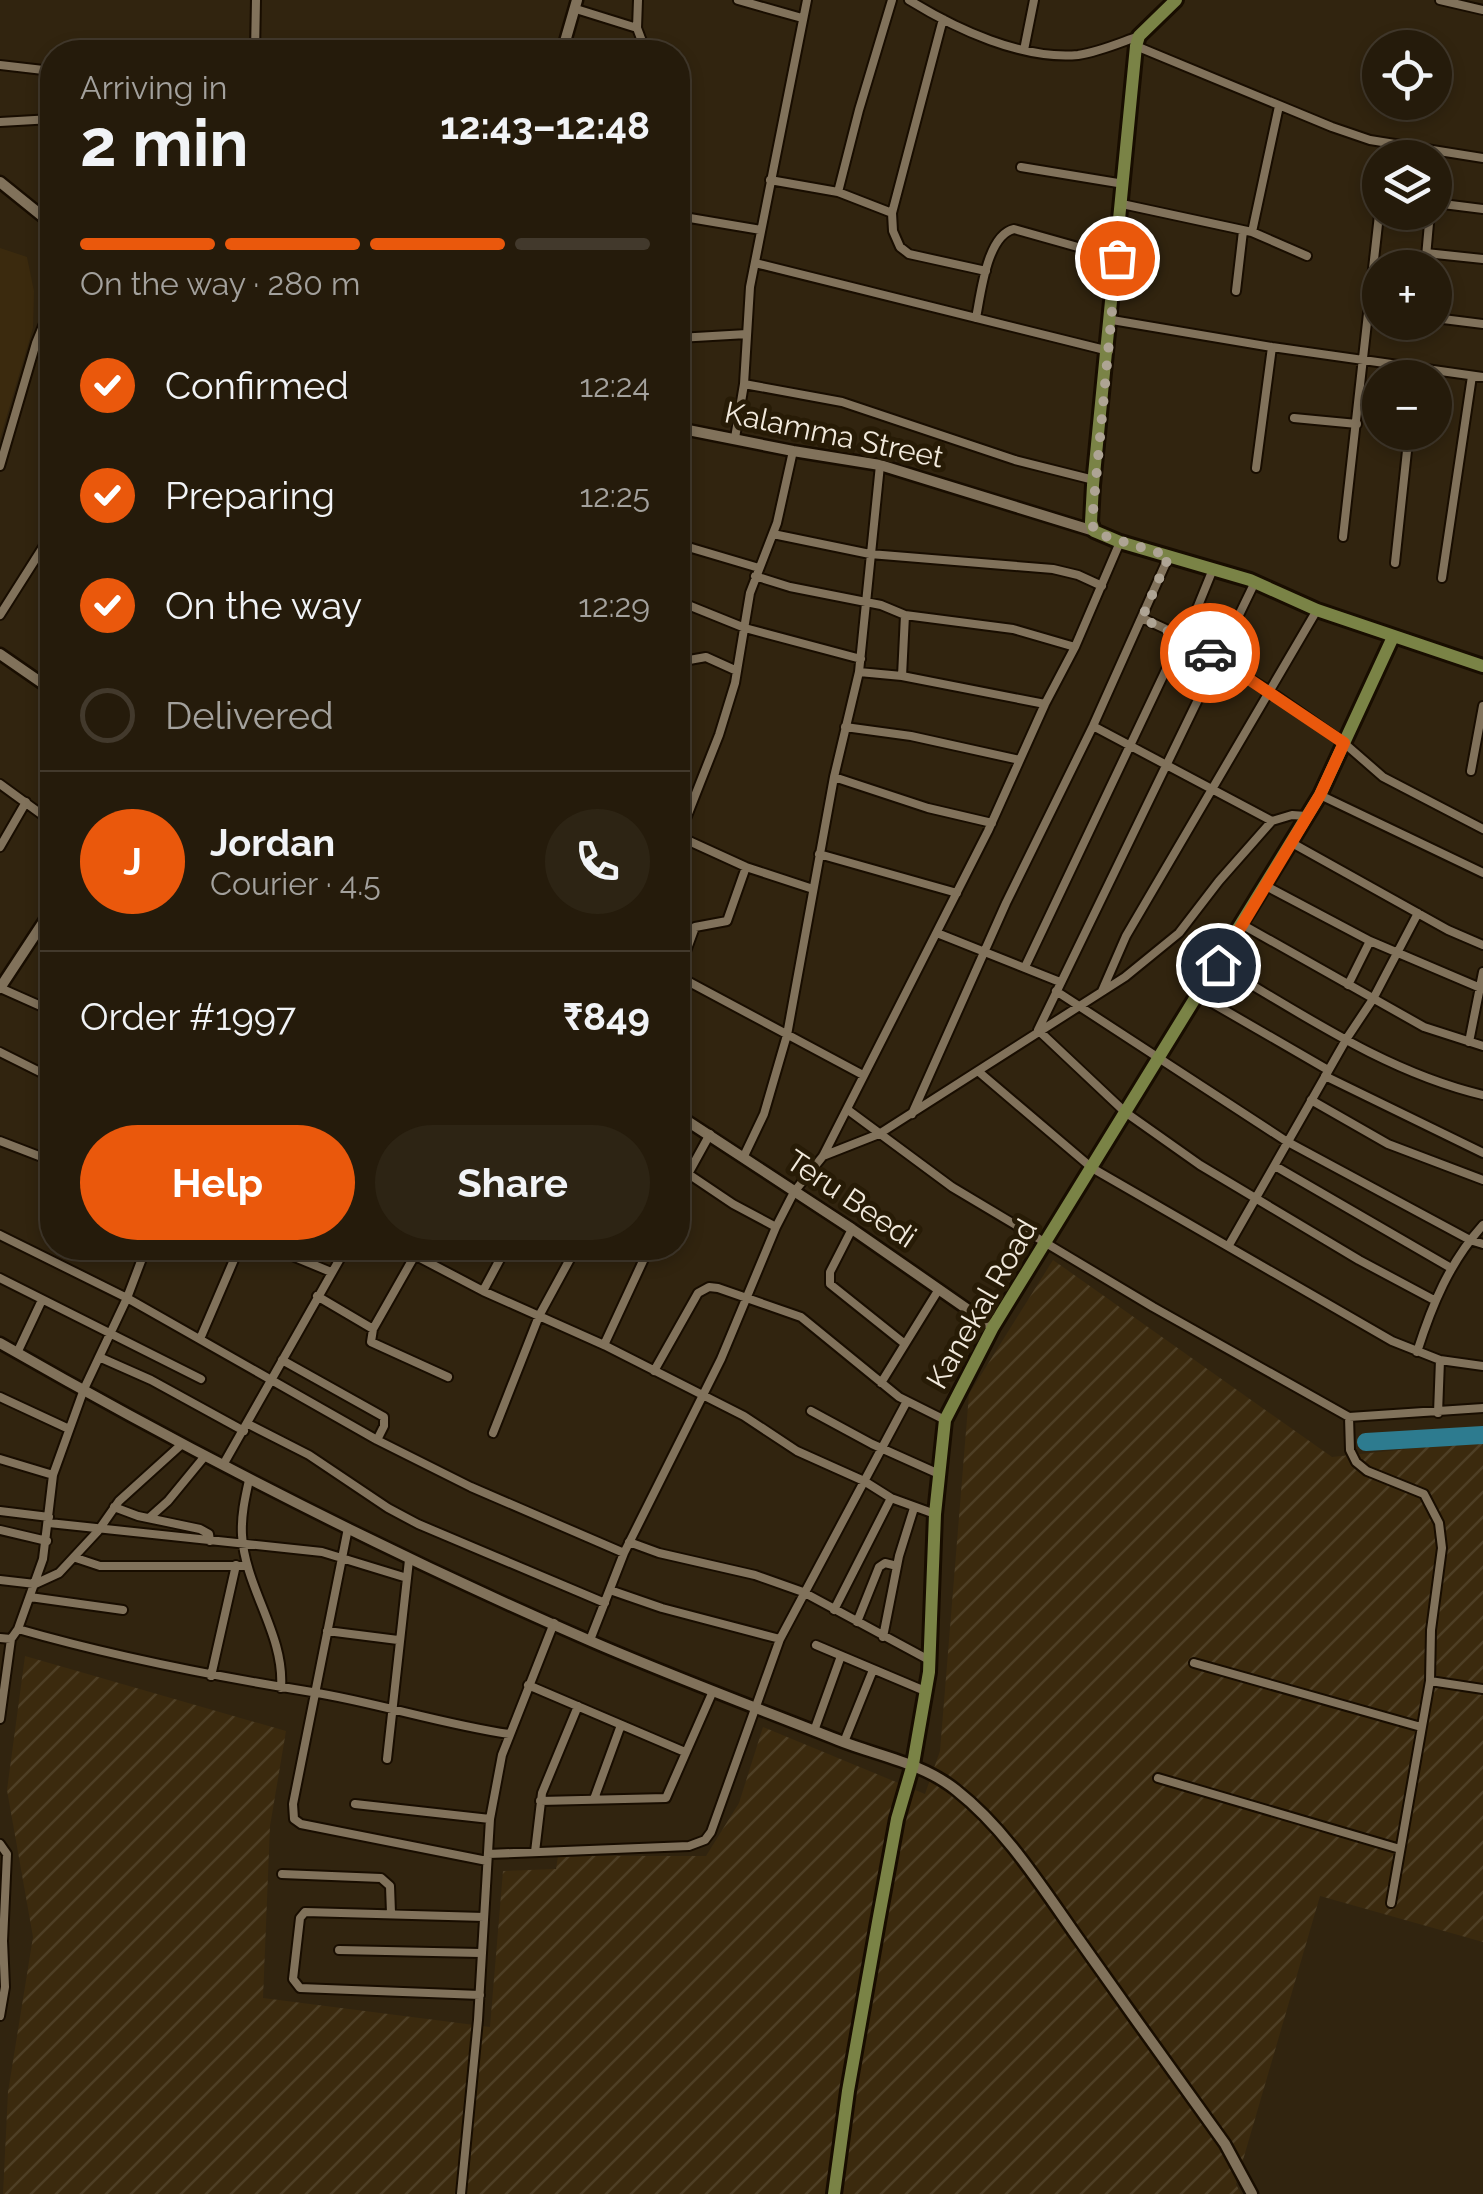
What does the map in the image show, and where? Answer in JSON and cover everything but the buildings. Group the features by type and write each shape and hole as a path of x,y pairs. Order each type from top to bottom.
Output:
{"main road":[{"path":"1176,0 1137,41 1094,483 1094,531 1255,582 1317,610 1483,666"},
{"name":"Kanekal Road","path":"834,2194 878,1922 925,1691 934,1514 945,1420 994,1328 1320,795 1393,637"}],"street":[{"path":"255,40 256,0"},
{"path":"638,0 637,28 642,40"},
{"path":"738,0 802,18"},
{"path":"735,438 755,263 808,0"},
{"path":"838,192 892,0"},
{"path":"909,0 943,19 1024,50 1080,54 1137,41 1280,106 1376,140"},
{"path":"1024,50 1034,0"},
{"path":"1440,0 1483,10"},
{"path":"566,40 577,5 637,28"},
{"path":"943,19 892,213 893,231 900,247 910,254 986,270"},
{"path":"0,66 40,70"},
{"path":"1236,291 1280,106"},
{"path":"0,122 40,120"},
{"path":"1452,155 1483,158"},
{"path":"1021,168 1124,184"},
{"path":"770,180 838,192 892,213"},
{"path":"0,182 40,214"},
{"path":"1122,204 1248,231 1307,256"},
{"path":"1452,205 1483,209"},
{"path":"690,218 761,230"},
{"path":"976,318 986,270 1003,231 1014,229 1117,258"},
{"path":"1452,256 1483,259"},
{"path":"755,263 1109,350"},
{"path":"1112,320 1365,360 1369,340"},
{"path":"1452,320 1483,324"},
{"path":"690,337 747,334"},
{"path":"0,466 40,345"},
{"path":"1256,468 1272,347"},
{"path":"1452,375 1483,377"},
{"path":"1442,578 1472,376"},
{"path":"744,384 842,402 1094,483"},
{"path":"1343,537 1362,384"},
{"path":"1294,418 1357,424"},
{"name":"Kalamma Street","path":"690,430 880,464 1094,531"},
{"path":"1395,563 1407,450"},
{"path":"690,807 719,735 757,572 772,534 793,451"},
{"path":"744,1156 764,1114 787,1035 834,777 859,672 880,464"},
{"path":"772,534 870,554 1053,569 1078,574 1102,586"},
{"path":"590,1640 624,1553 703,1396 776,1226 794,1192 824,1156 848,1110 862,1075 992,823 1120,542"},
{"path":"690,548 757,572 905,614 1013,629 1075,647"},
{"path":"0,615 40,554"},
{"path":"912,1114 1169,556"},
{"path":"1025,967 1213,569"},
{"path":"1038,1030 1255,582"},
{"path":"690,606 746,628 861,659"},
{"path":"1102,991 1126,936 1317,610"},
{"path":"902,676 905,614"},
{"path":"1142,618 1220,658 1344,743 1383,777 1483,829"},
{"path":"0,654 40,682"},
{"path":"690,660 706,658 737,671"},
{"path":"859,672 902,676 1046,704"},
{"path":"1472,772 1483,706"},
{"path":"1094,726 1272,822"},
{"path":"845,727 910,736 1020,760"},
{"path":"834,777 928,808 992,823"},
{"path":"0,784 40,813"},
{"path":"1320,795 1483,874"},
{"path":"0,847 26,802"},
{"path":"824,1156 880,1134 1102,991 1179,933 1272,822 1306,816"},
{"path":"690,842 813,888"},
{"path":"1292,843 1483,945"},
{"path":"819,854 957,893"},
{"path":"690,941 695,927 728,921 746,866"},
{"path":"1266,886 1370,941 1482,989"},
{"path":"1228,1245 1346,1038 1374,999 1418,913"},
{"path":"1243,925 1424,1027 1483,1046"},
{"path":"40,927 0,988 40,1006"},
{"path":"936,933 1025,967 1286,1142 1483,1244"},
{"path":"1348,984 1370,941"},
{"path":"1218,965 1399,1069 1483,1095"},
{"path":"1468,1042 1483,972"},
{"path":"690,982 862,1075"},
{"path":"1200,996 1326,1073 1432,1131 1483,1153"},
{"path":"1038,1030 1125,1112 1200,1165 1434,1300"},
{"path":"0,1052 40,1072"},
{"path":"979,1072 1092,1168 1392,1341 1440,1360 1483,1366"},
{"path":"1310,1100 1388,1144 1483,1180"},
{"path":"848,1110 952,1186 1349,1417 1483,1408"},
{"name":"Teru Beedi","path":"690,1122 994,1328"},
{"path":"690,1170 710,1134"},
{"path":"0,1142 40,1157"},
{"path":"1275,1166 1451,1268"},
{"path":"690,1173 733,1204 776,1226"},
{"path":"1417,1352 1434,1300 1451,1268 1483,1226"},
{"path":"852,1229 830,1272 830,1284 905,1344"},
{"path":"0,1235 40,1255"},
{"path":"50,1260 127,1298 377,1440 471,1487 624,1553"},
{"path":"0,1719 12,1639 35,1584 47,1541 53,1475 84,1388 141,1260"},
{"path":"200,1339 234,1260"},
{"path":"302,1260 331,1272"},
{"path":"223,1465 338,1260"},
{"path":"411,1260 370,1338 376,1346 448,1377"},
{"path":"431,1260 483,1291 604,1344 744,1416 775,1437 891,1498 934,1514"},
{"path":"483,1291 500,1260"},
{"path":"493,1433 540,1316 570,1260"},
{"path":"604,1344 643,1260"},
{"path":"0,1278 201,1379"},
{"path":"654,1371 698,1293 704,1288 718,1288 812,1324 906,1402 945,1420"},
{"path":"881,1382 939,1289"},
{"path":"317,1296 373,1329"},
{"path":"18,1354 42,1300"},
{"path":"0,1344 249,1480 409,1560 753,1708 912,1764 952,1787 979,1810 1024,1862 1225,2144 1252,2194"},
{"path":"99,1356 310,1455 418,1524 605,1603"},
{"path":"282,1360 384,1416 377,1440"},
{"path":"1438,1413 1440,1360"},
{"path":"0,1397 69,1429"},
{"path":"348,1528 293,1804 294,1819 301,1824 488,1858 535,1852 689,1846 705,1840 710,1832 780,1639 906,1402"},
{"path":"811,1410 939,1474"},
{"path":"1349,1417 1350,1450 1356,1462 1367,1471 1424,1494 1439,1523 1442,1548 1431,1630 1430,1681 1391,1904"},
{"path":"0,1580 35,1584 50,1579 76,1558 114,1507 182,1444"},
{"path":"149,1518 168,1502 205,1456"},
{"path":"0,1459 53,1475"},
{"path":"249,1480 242,1514 243,1544 280,1658 281,1688"},
{"path":"834,1610 891,1498"},
{"path":"114,1507 200,1528 209,1534 210,1541"},
{"path":"883,1637 914,1508"},
{"path":"0,1511 98,1531 322,1552 407,1578"},
{"path":"0,1530 47,1541"},
{"path":"629,1542 658,1553 755,1575 803,1592 929,1660"},
{"path":"76,1558 100,1566 247,1566"},
{"path":"387,1758 409,1560"},
{"path":"858,1622 879,1567 885,1563 897,1566"},
{"path":"211,1676 236,1566"},
{"path":"610,1590 780,1639"},
{"path":"30,1597 122,1610"},
{"path":"461,2194 480,1996 490,1819 508,1734 554,1623"},
{"path":"18,1629 211,1676 315,1692 508,1734"},
{"path":"327,1631 398,1640"},
{"path":"0,1638 12,1639"},
{"path":"816,1645 925,1691"},
{"path":"814,1731 841,1656"},
{"path":"1194,1663 1421,1726"},
{"path":"844,1742 872,1670"},
{"path":"1430,1681 1483,1689"},
{"path":"528,1685 685,1752"},
{"path":"540,1801 666,1798 713,1691"},
{"path":"535,1852 540,1801 578,1706"},
{"path":"594,1798 621,1725"},
{"path":"1158,1778 1400,1849"},
{"path":"355,1804 490,1819"},
{"path":"0,1844 6,1854 2,1941 5,1986 0,2016"},
{"path":"282,1874 382,1878 390,1886 391,1913"},
{"path":"480,1996 316,1989 295,1985 293,1979 302,1914 312,1911 484,1917"},
{"path":"339,1950 480,1953"}],"shaded area":[{"path":"0,248 27,257 34,291 33,328 0,439"},
{"path":"1053,1260 1332,1457 1483,1441 1483,1942 1320,1896 1236,2184 1241,2194 3,2194 8,2092 33,1937 7,1790 25,1656 286,1731 270,1826 263,1998 490,2027 503,1871 556,1869 558,1856 706,1856 739,1803 763,1727 925,1794 940,1751 969,1394"}],"waterway":[{"path":"1366,1442 1483,1435"}],"way so far":[{"path":"1117,258 1094,486 1094,531 1169,556 1142,618 1210,653"}],"route":[{"path":"1210,653 1344,743 1320,795 1218,965"}]}
